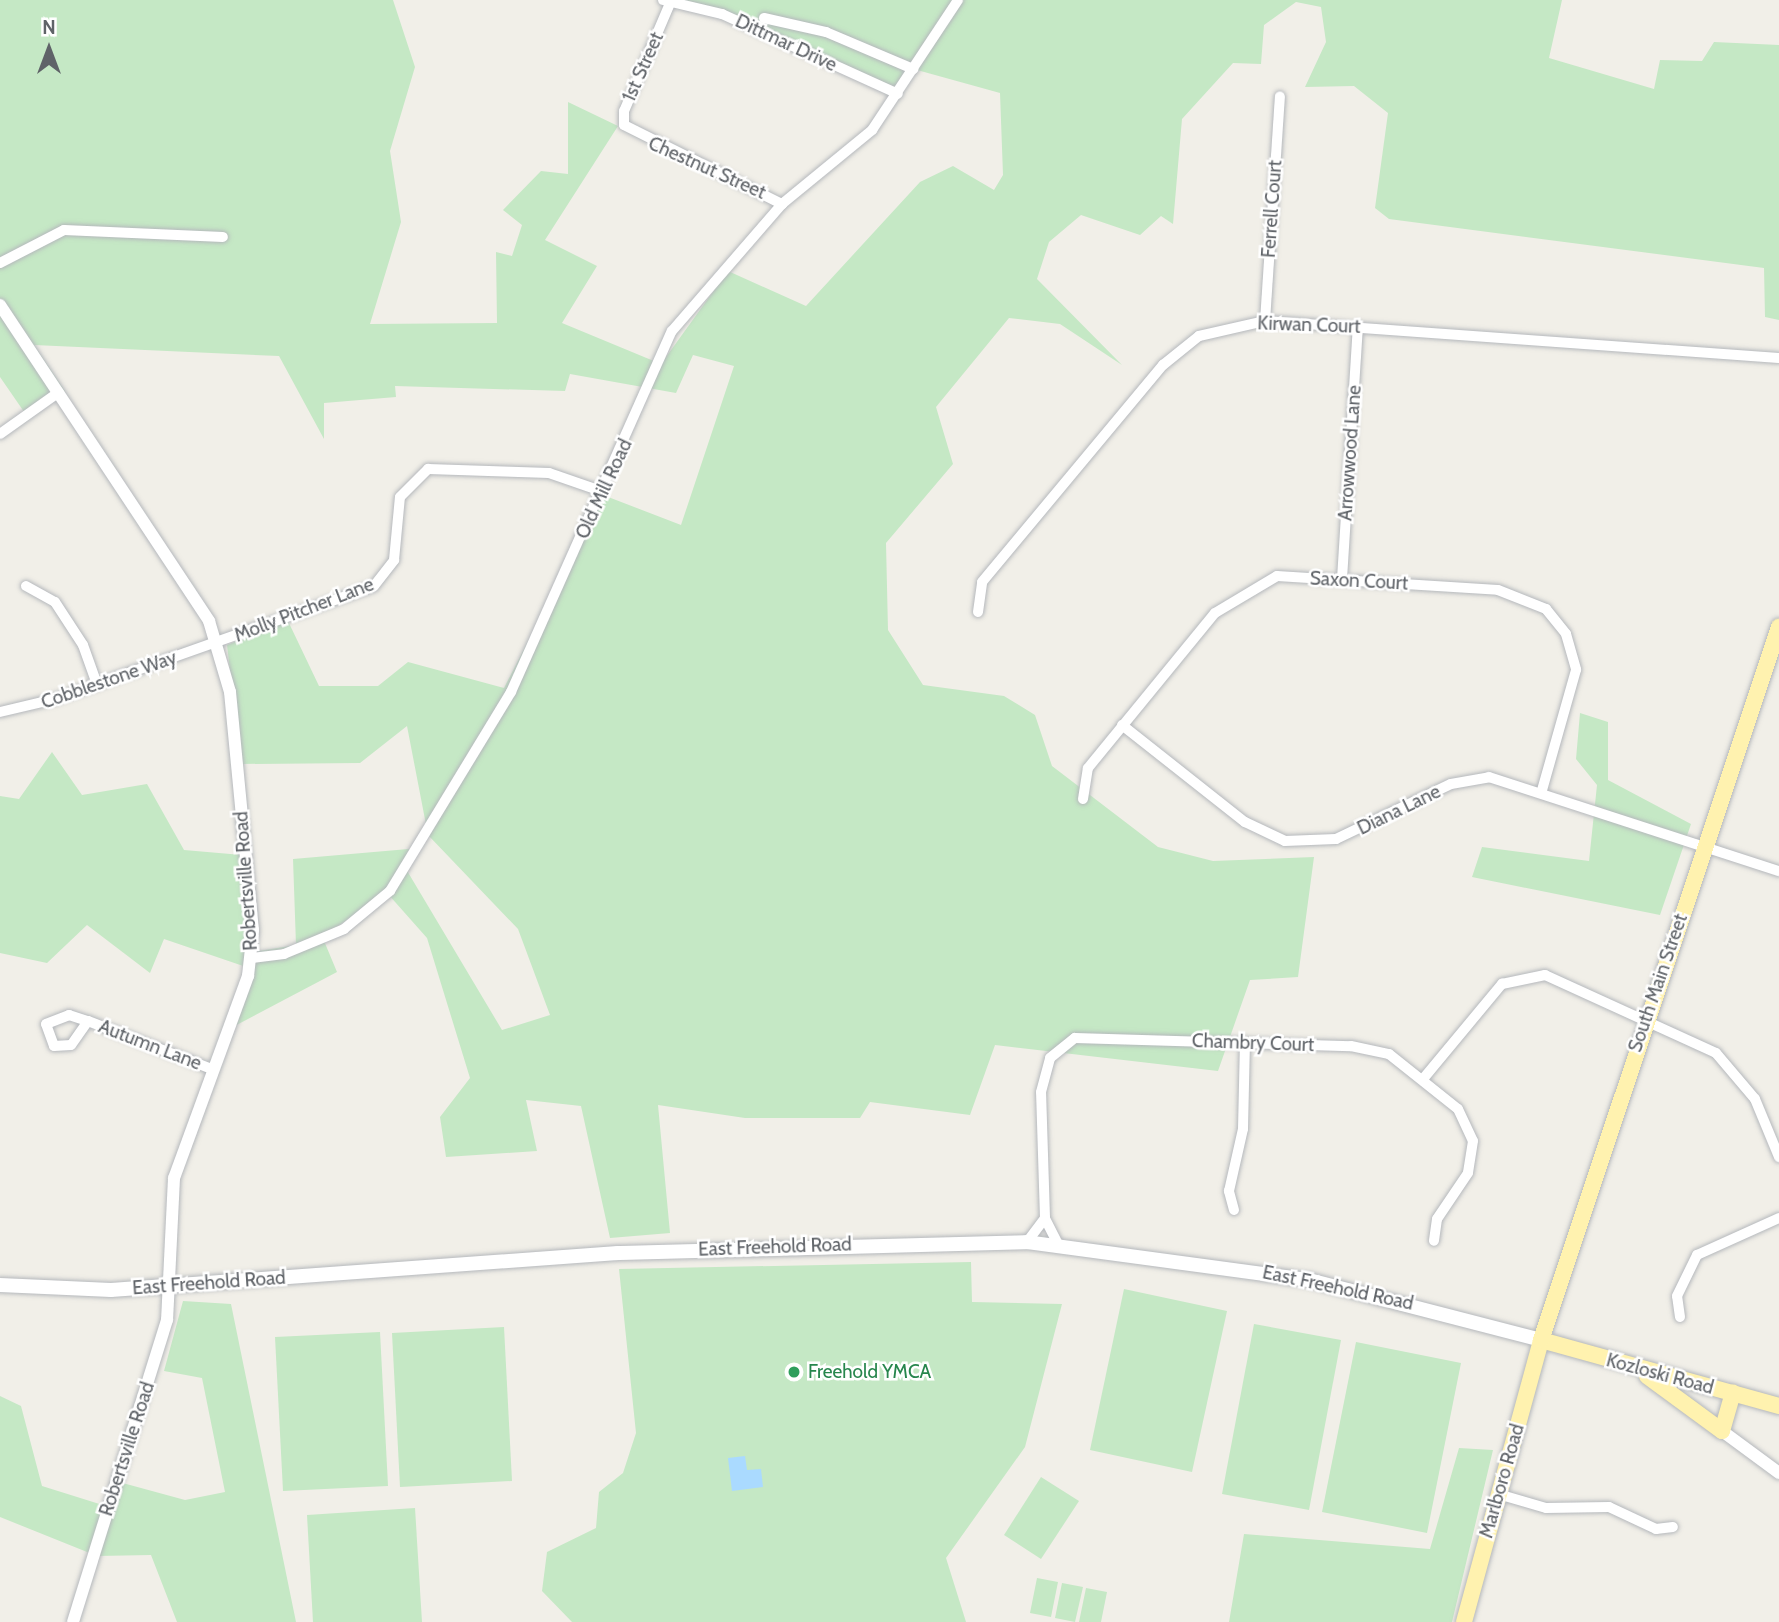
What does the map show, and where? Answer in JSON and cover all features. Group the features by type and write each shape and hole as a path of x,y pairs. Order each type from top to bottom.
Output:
{"main road":[{"name":"South Main Street","path":"1541,1340 1645,1021 1779,627"},
{"name":"East Freehold Road","path":"0,1285 171,1286 618,1253 1027,1242 1309,1280 1541,1340"},
{"name":"Kozloski Road","path":"1541,1340 1779,1406"},
{"name":"Marlboro Road","path":"1464,1622 1541,1340"},
{"path":"1620,1363 1661,1384 1722,1431 1733,1394"}],"street":[{"name":"Dittmar Drive","path":"663,0 712,5 898,94"},
{"name":"Old Mill Road","path":"252,958 284,954 344,929 390,891 511,692 672,331 782,204 863,139 898,94 958,0"},
{"name":"1st Street","path":"630,133 624,111 671,1"},
{"path":"764,18 826,32 912,69"},
{"name":"Ferrell Court","path":"1265,321 1280,97"},
{"name":"Chestnut Street","path":"630,133 782,204"},
{"path":"0,263 64,230 223,237"},
{"name":"Robertsville Road","path":"0,305 184,575 217,643 233,713 252,958 174,1178 171,1286 150,1379 73,1622"},
{"name":"Kirwan Court","path":"978,612 982,582 1163,365 1199,336 1265,321 1779,358"},
{"name":"Arrowwood Lane","path":"1342,579 1358,327"},
{"path":"0,434 59,392"},
{"name":"Molly Pitcher Lane","path":"217,643 374,586 394,560 400,497 428,469 548,473 601,491"},
{"name":"Saxon Court","path":"1083,799 1088,768 1215,612 1248,588 1277,576 1511,591 1555,618 1571,643 1576,678 1542,790"},
{"path":"26,586 55,602 83,645 97,684"},
{"name":"Cobblestone Way","path":"0,712 97,684 217,643"},
{"name":"Diana Lane","path":"1122,725 1245,822 1285,841 1348,835 1462,780 1503,778 1779,871"},
{"path":"1423,1079 1493,992 1525,975 1557,979 1645,1021 1700,1043 1730,1066 1755,1099 1779,1157"},
{"name":"Autumn Lane","path":"88,1021 212,1069"},
{"name":"Chambry Court","path":"1059,1246 1045,1218 1041,1092 1050,1058 1075,1038 1366,1047 1423,1079 1458,1109 1473,1142 1468,1172 1437,1219 1434,1241"},
{"path":"1234,1210 1229,1191 1243,1129 1245,1042"},
{"path":"1027,1242 1045,1218"},
{"path":"1680,1317 1677,1296 1697,1255 1779,1218"},
{"path":"1722,1431 1779,1473"},
{"path":"1498,1494 1546,1508 1609,1507 1656,1529 1673,1527"}],"green space":[{"path":"0,0 393,0 415,67 390,151 401,222 370,324 497,323 496,252 512,256 522,225 503,210 541,171 568,174 568,102 618,126 545,240 597,266 562,323 661,364 728,271 806,306 920,182 953,166 994,190 1003,175 1000,93 917,70 902,93 681,0 1562,0 1549,58 1654,89 1660,60 1702,61 1714,42 1779,45 1779,320 1765,317 1764,268 1389,219 1375,208 1388,113 1354,86 1305,87 1326,42 1321,7 1296,2 1264,25 1261,64 1233,63 1182,119 1173,224 1161,216 1140,235 1081,215 1049,242 1037,279 1122,365 1060,324 1009,318 936,407 953,464 886,543 888,630 923,685 1004,696 1035,715 1052,766 1158,847 1213,861 1314,857 1298,977 1250,980 1218,1071 995,1045 970,1115 870,1102 860,1118 745,1118 658,1105 670,1233 610,1238 581,1106 526,1100 537,1151 446,1157 440,1117 470,1078 427,938 388,894 322,936 337,972 229,1029 252,969 164,939 150,973 87,925 47,963 0,953 0,796 19,799 52,752 82,795 147,784 184,850 242,855 253,952 296,945 293,859 420,848 406,869 502,1030 550,1015 518,929 428,835 407,726 360,763 241,764 227,645 288,621 319,686 378,686 408,662 504,688 603,495 681,525 734,366 693,355 676,393 570,374 565,391 395,386 396,397 324,403 324,439 279,356 34,345 65,391 29,419 0,377"},
{"path":"1580,713 1608,722 1608,780 1691,824 1660,915 1472,877 1482,847 1589,861 1597,785 1576,759"},
{"name":"Freehold YMCA","path":"971,1262 972,1302 1062,1304 1025,1447 946,1558 966,1622 572,1622 542,1591 547,1552 596,1528 599,1492 623,1473 636,1433 619,1269"},
{"path":"1124,1289 1227,1311 1192,1472 1090,1450"},
{"path":"183,1301 231,1304 296,1622 177,1622 151,1555 97,1556 0,1517 0,1396 21,1406 42,1486 109,1507 119,1482 185,1500 225,1492 202,1378 164,1371"},
{"path":"1254,1324 1341,1340 1309,1510 1222,1494"},
{"path":"504,1327 512,1481 400,1487 392,1333"},
{"path":"380,1332 388,1486 283,1491 275,1337"},
{"path":"1356,1342 1461,1363 1427,1533 1322,1512"},
{"path":"1459,1448 1493,1450 1452,1622 1229,1622 1244,1534 1430,1549"},
{"path":"1041,1477 1079,1501 1041,1559 1004,1535"},
{"path":"415,1508 422,1622 313,1622 307,1515"},
{"path":"1037,1578 1058,1582 1051,1617 1030,1613"},
{"path":"1062,1583 1083,1587 1075,1622 1055,1618"},
{"path":"1086,1588 1107,1592 1101,1622 1079,1622"}],"water":[{"path":"745,1456 747,1470 761,1469 763,1487 732,1491 728,1458"}],"place":[{"name":"Freehold YMCA","path":"794,1372"}]}
